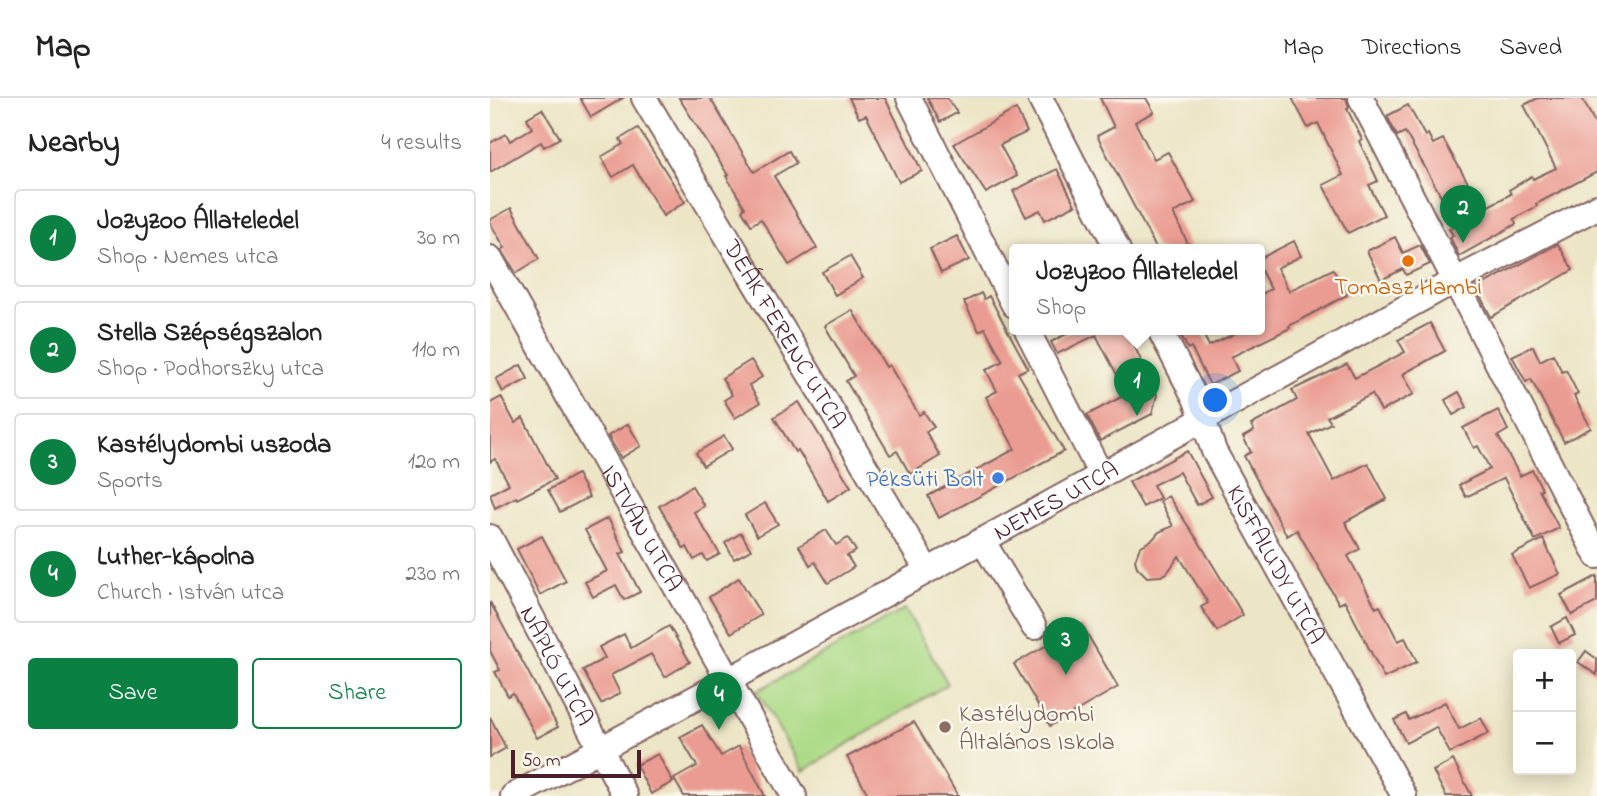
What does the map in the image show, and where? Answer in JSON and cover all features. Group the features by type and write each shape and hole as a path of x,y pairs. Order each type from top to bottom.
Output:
{"street":[{"name":"DEÁK FERENC UTCA","path":"644,98 927,570"},
{"path":"909,98 1009,295"},
{"path":"1040,98 1115,244"},
{"path":"1361,98 1597,556"},
{"name":"NEMES UTCA","path":"513,796 1454,281 1597,207"},
{"name":"ISTVÁN UTCA","path":"490,258 794,796"},
{"path":"1030,335 1101,475"},
{"name":"KISFALUDY UTCA","path":"1163,335 1196,400 1214,451 1404,796"},
{"name":"NAPLÓ UTCA","path":"490,537 625,796"},
{"path":"982,540 1034,627"}],"green space":[{"path":"905,609 948,684 803,771 757,691"}],"building":[{"path":"580,98 623,98 591,117"},
{"path":"679,98 710,98 754,172 789,151 796,163 774,176 817,248 789,265 761,219 751,225 742,210 745,208 726,176 728,175"},
{"path":"849,98 885,98 922,171 899,182 866,115 859,118"},
{"path":"927,98 947,98 957,113 940,122"},
{"path":"1100,98 1146,98 1154,112 1135,122 1154,159 1168,152 1195,202 1173,213 1188,244 1154,244 1097,136 1114,127"},
{"path":"1292,98 1346,98 1347,109 1362,139 1359,141 1378,181 1369,185 1384,215 1348,233 1323,185 1343,175 1318,123 1308,128"},
{"path":"1538,98 1582,98 1597,127 1597,172 1536,204 1537,206 1514,219 1516,224 1459,256 1449,229 1457,224 1405,132 1397,136 1387,116 1408,105 1425,136 1428,134 1433,144 1443,139 1483,209 1511,194 1509,190 1532,176 1533,179 1556,168 1524,105"},
{"path":"542,109 560,138 544,147 541,142 490,172 490,143 506,134 510,141 532,128 527,118"},
{"path":"1016,109 1027,132 1000,145 1017,176 986,193 954,144"},
{"path":"638,128 685,202 663,216 633,165 613,177 601,157 623,144 620,139"},
{"path":"1057,169 1075,205 1045,220 1040,210 1026,217 1013,191"},
{"path":"511,208 539,259 516,273 490,223 490,220"},
{"path":"957,236 969,260 941,273 930,249"},
{"path":"1395,237 1403,253 1420,245 1430,264 1406,275 1403,269 1381,280 1367,251"},
{"path":"1294,241 1301,256 1277,268 1289,291 1333,269 1347,295 1289,326 1290,328 1231,357 1238,371 1210,385 1191,347 1188,349 1181,335 1204,335 1209,346 1232,335 1265,335 1265,292 1271,289 1265,278 1265,256"},
{"path":"1558,244 1573,270 1491,317 1476,288"},
{"path":"850,256 863,278 835,295 822,272"},
{"path":"981,293 984,299 989,296 1028,368 1018,373 1064,451 939,518 928,496 1015,449 986,397 997,391 986,370 1003,361 985,328 979,331 964,302"},
{"path":"852,310 919,415 924,412 934,427 926,432 940,456 910,474 897,451 890,455 846,381 854,376 825,326"},
{"path":"1430,323 1445,351 1403,374 1414,394 1381,411 1372,394 1327,417 1331,423 1309,434 1334,481 1368,463 1387,499 1345,522 1360,549 1348,556 1376,608 1380,606 1398,641 1405,638 1417,662 1384,678 1345,601 1339,604 1297,530 1287,536 1244,456 1251,452 1243,437 1254,431 1251,425 1297,400 1292,390 1347,364 1355,378 1405,352 1398,340"},
{"path":"1064,335 1096,335 1057,354 1051,342"},
{"path":"1096,335 1129,335 1157,395 1152,414 1100,441 1087,415 1127,394"},
{"path":"1533,346 1540,361 1553,354 1562,372 1566,370 1578,394 1574,396 1591,428 1564,442 1531,379 1526,382 1512,356"},
{"path":"751,360 762,377 749,385 760,403 735,418 724,400 732,395 722,378"},
{"path":"521,365 528,379 503,392 496,379"},
{"path":"1459,392 1467,407 1453,415 1445,400"},
{"path":"501,397 515,423 523,418 555,479 495,508 490,494 509,484 495,459 490,462 490,403"},
{"path":"799,402 851,487 828,501 798,450 795,452 774,417"},
{"path":"1498,410 1508,430 1498,436 1520,476 1532,470 1559,528 1535,540 1504,478 1466,497 1459,485 1490,469 1478,446 1474,448 1463,428"},
{"path":"628,424 641,446 621,458 608,436"},
{"path":"724,436 732,449 703,466 696,453"},
{"path":"1187,451 1212,497 1197,505 1179,472 1153,485 1160,498 1143,507 1129,482"},
{"path":"577,474 589,497 560,512 548,490"},
{"path":"692,486 704,506 694,512 720,554 707,561 703,555 694,560 687,547 684,549 659,506"},
{"path":"1168,496 1243,615 1217,631 1201,607 1208,603 1179,556 1167,573 1161,576 1147,577 1137,567 1135,560 1140,547 1159,532 1173,526 1160,501"},
{"path":"765,503 778,524 757,536 745,515"},
{"path":"608,518 625,552 620,554 640,592 624,600 616,585 593,597 585,582 607,571 585,530"},
{"path":"826,530 836,545 848,538 856,551 847,556 854,567 828,583 815,562 810,565 799,546"},
{"path":"741,533 751,550 734,559 725,543"},
{"path":"542,536 566,581 540,595 517,549"},
{"path":"1543,539 1560,574 1529,588 1512,555"},
{"path":"1597,576 1597,602 1572,615 1561,595"},
{"path":"739,578 761,615 731,633 709,597"},
{"path":"490,602 558,727 537,738 513,693 508,696 495,672 500,670 490,651"},
{"path":"1567,618 1575,635 1559,643 1551,627"},
{"path":"1082,625 1118,687 1050,726 1014,664"},
{"path":"669,626 690,662 665,677 651,654 611,675 620,693 601,704 583,670 605,658 599,647 624,634 631,648"},
{"path":"1586,651 1597,659 1597,675 1578,662"},
{"path":"1445,702 1459,729 1481,718 1489,733 1450,753 1436,727 1406,743 1394,720 1406,714 1409,720"},
{"path":"490,717 506,748 490,757"},
{"name":"Kastélydombi Általános Iskola","path":"914,722 958,796 869,796 847,757"},
{"path":"702,725 721,756 739,746 765,796 684,796 674,779 697,766 680,737"},
{"path":"658,754 673,782 651,794 636,765"},
{"path":"1453,760 1472,796 1446,796 1433,771"}],"place":[{"name":"Stella Szépségszalon","path":"1463,243"},
{"name":"Tomasz Hambi","path":"1408,261"},
{"name":"Jozyzoo Állateledel","path":"1137,416"},
{"name":"Péksüti Bolt","path":"998,478"},
{"name":"Kastélydombi uszoda","path":"1066,675"},
{"name":"Kastélydombi Általános Iskola","path":"945,727"},
{"name":"Luther-kápolna","path":"719,730"}]}
